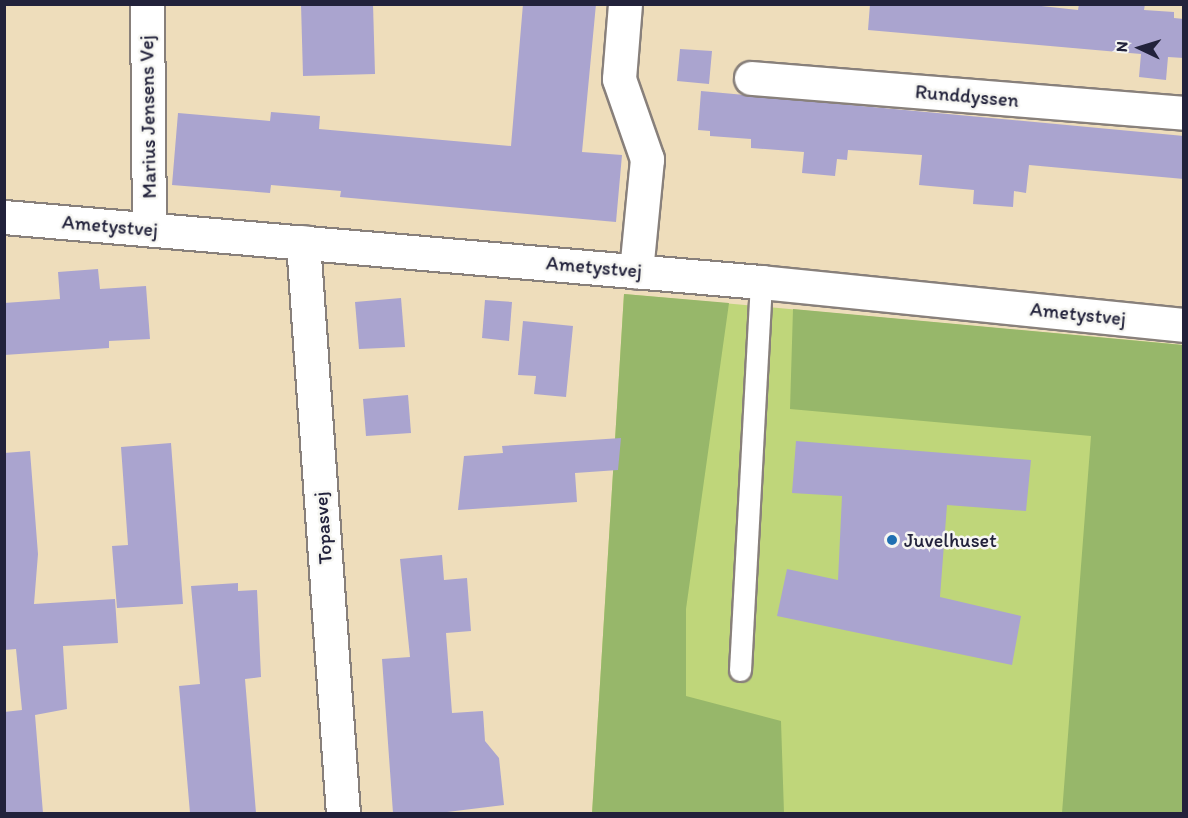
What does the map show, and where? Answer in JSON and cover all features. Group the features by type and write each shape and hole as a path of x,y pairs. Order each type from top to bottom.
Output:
{"street":[{"name":"Marius Jensens Vej","path":"147,4 149,229"},
{"path":"625,4 619,80 647,159 636,271"},
{"name":"Runddyssen","path":"751,78 1184,114"},
{"name":"Ametystvej","path":"4,217 760,282 1184,325"},
{"name":"Topasvej","path":"303,242 344,813"}],"lane":[{"path":"740,670 760,282"}],"green space":[{"path":"624,294 1183,345 1183,813 592,814"},
{"path":"624,294 729,303 686,609 686,696 781,721 784,813 592,814"},
{"path":"793,309 1183,345 1183,813 1062,813 1091,436 790,409"}],"building":[{"path":"301,4 373,4 375,74 303,76"},
{"path":"523,4 596,4 582,152 622,155 616,222 340,197 341,191 271,185 270,193 172,185 178,113 270,121 271,112 320,116 319,129 511,146"},
{"path":"870,4 1023,4 1078,10 1079,4 1145,4 1144,10 1174,12 1174,18 1184,19 1184,58 1168,57 1166,80 1139,77 1141,54 868,30"},
{"path":"680,49 712,51 709,84 677,81"},
{"path":"701,91 1184,136 1184,179 1029,165 1026,193 1014,191 1013,207 973,204 974,190 919,185 922,155 848,150 847,160 837,159 835,176 802,173 804,152 751,148 751,139 710,136 710,131 698,130"},
{"path":"98,269 100,289 146,286 150,339 109,341 109,348 4,355 4,303 60,299 58,272"},
{"path":"401,298 405,347 359,349 355,302"},
{"path":"485,300 512,302 509,341 482,338"},
{"path":"523,321 573,326 566,397 534,394 536,376 518,375"},
{"path":"408,395 411,433 366,436 363,399"},
{"path":"621,438 618,470 575,473 577,502 458,510 464,456 503,453 502,446"},
{"name":"Juvelhuset","path":"796,441 1031,460 1026,511 947,505 940,597 1021,616 1012,665 777,616 787,569 838,580 842,496 792,493"},
{"path":"171,443 183,604 117,608 112,546 128,545 121,447"},
{"path":"30,451 38,554 34,604 115,599 118,643 63,646 67,709 35,715 43,813 4,813 4,712 22,710 16,649 4,650 4,453"},
{"path":"442,555 444,580 467,578 471,631 446,633 452,713 483,711 485,741 499,758 504,805 439,813 393,813 382,659 410,657 400,559"},
{"path":"238,583 238,591 257,590 261,677 245,679 256,813 190,813 179,686 200,684 191,586"}],"place":[{"name":"Juvelhuset","path":"892,540"}]}
